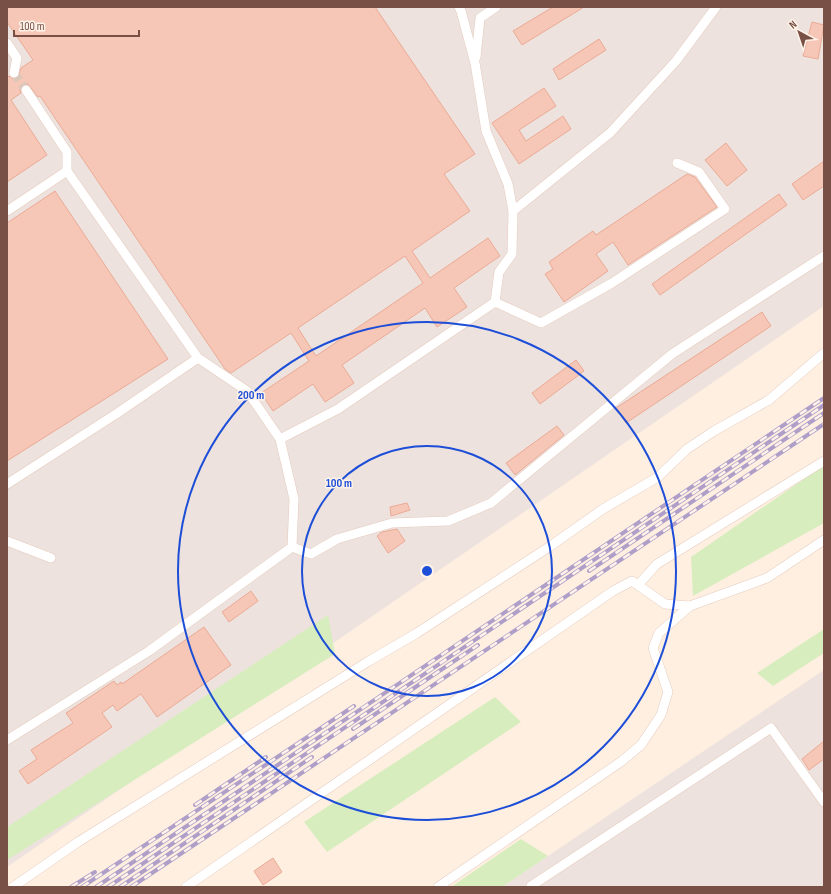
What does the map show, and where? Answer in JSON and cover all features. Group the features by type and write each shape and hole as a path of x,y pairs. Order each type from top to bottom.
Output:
{"lane":[{"path":"280,439 338,409 495,302 499,272 512,254 513,211 508,184 486,131 475,63 462,11 459,7"},
{"path":"475,63 480,18 496,7"},
{"path":"513,211 610,133 676,61 716,7"},
{"path":"7,43 16,58 14,73"},
{"path":"26,90 66,152 67,171 198,358 247,391 280,439 294,499 292,547"},
{"path":"495,302 542,323 612,283 725,209 699,172 676,163"},
{"path":"7,211 67,171"},
{"path":"292,547 311,554 337,539 392,523 448,521 491,503 672,354 824,256"},
{"path":"13,887 85,838 369,661 417,633 549,547 603,509 658,477 687,449 714,431 768,400 824,353"},
{"path":"7,484 116,414 198,358"},
{"path":"638,585 657,564 824,461"},
{"path":"438,887 622,761 641,745 661,715 668,692 653,648 659,633 690,606 767,578 824,540"},
{"path":"7,541 51,558"},
{"path":"7,740 149,651 292,547"},
{"path":"186,887 612,591 632,581 665,604 690,606"},
{"path":"531,887 771,728 824,802"}],"shaded area":[{"path":"7,7 824,7 824,306 7,867"},
{"path":"824,670 824,887 502,887"}],"green space":[{"path":"824,465 824,523 693,596 691,557"},
{"path":"328,615 335,654 7,860 7,827"},
{"path":"824,629 824,653 773,686 757,673"},
{"path":"495,697 521,722 327,852 304,822"},
{"path":"521,839 548,856 502,887 451,887"}],"building":[{"path":"7,7 375,7 475,154 444,174 470,211 412,251 430,278 488,238 500,256 454,288 467,307 437,327 425,308 342,365 354,383 325,402 313,384 273,411 261,393 309,361 291,333 231,373 225,369 40,96 38,97 28,84 22,85 20,90 21,93 11,100 47,155 7,182 7,78 9,76 13,79 18,77 21,68 33,60 7,22","holes":["405,256 423,283 316,356 298,328"]},
{"path":"553,7 584,7 522,45 513,31"},
{"path":"812,22 824,25 818,59 803,56"},
{"path":"599,39 606,50 559,80 553,69"},
{"path":"544,88 556,106 519,130 526,141 563,116 571,129 519,164 492,123"},
{"path":"726,143 747,170 727,186 705,160"},
{"path":"824,161 824,186 803,200 792,184"},
{"path":"687,174 695,177 717,207 628,265 613,242 596,254 608,271 564,302 545,274 553,269 549,262 593,231 596,235"},
{"path":"55,191 168,359 7,461 7,223"},
{"path":"779,194 787,205 660,295 652,284"},
{"path":"762,312 771,326 626,423 616,408"},
{"path":"576,360 584,371 540,404 532,393"},
{"path":"557,426 564,435 515,475 506,463"},
{"path":"407,503 410,510 391,516 390,507"},
{"path":"397,529 405,541 388,553 377,536 382,532"},
{"path":"251,591 258,601 229,622 222,612"},
{"path":"204,627 231,665 157,717 141,694 117,711 113,705 102,713 112,727 28,784 19,771 37,759 31,750 73,723 66,713 114,681 117,685 121,682 122,684"},
{"path":"824,741 824,759 809,770 802,759"},
{"path":"273,858 282,872 263,885 254,871"}],"tunnel":[{"path":"14,73 26,90"}],"railway":[{"path":"96,887 824,398"},
{"path":"108,887 824,405"},
{"path":"589,571 824,413"},
{"path":"131,887 824,424"},
{"path":"353,729 478,645"},
{"path":"82,887 354,706"},
{"path":"195,805 266,757"},
{"path":"120,887 312,757"},
{"path":"71,887 95,872"}]}
